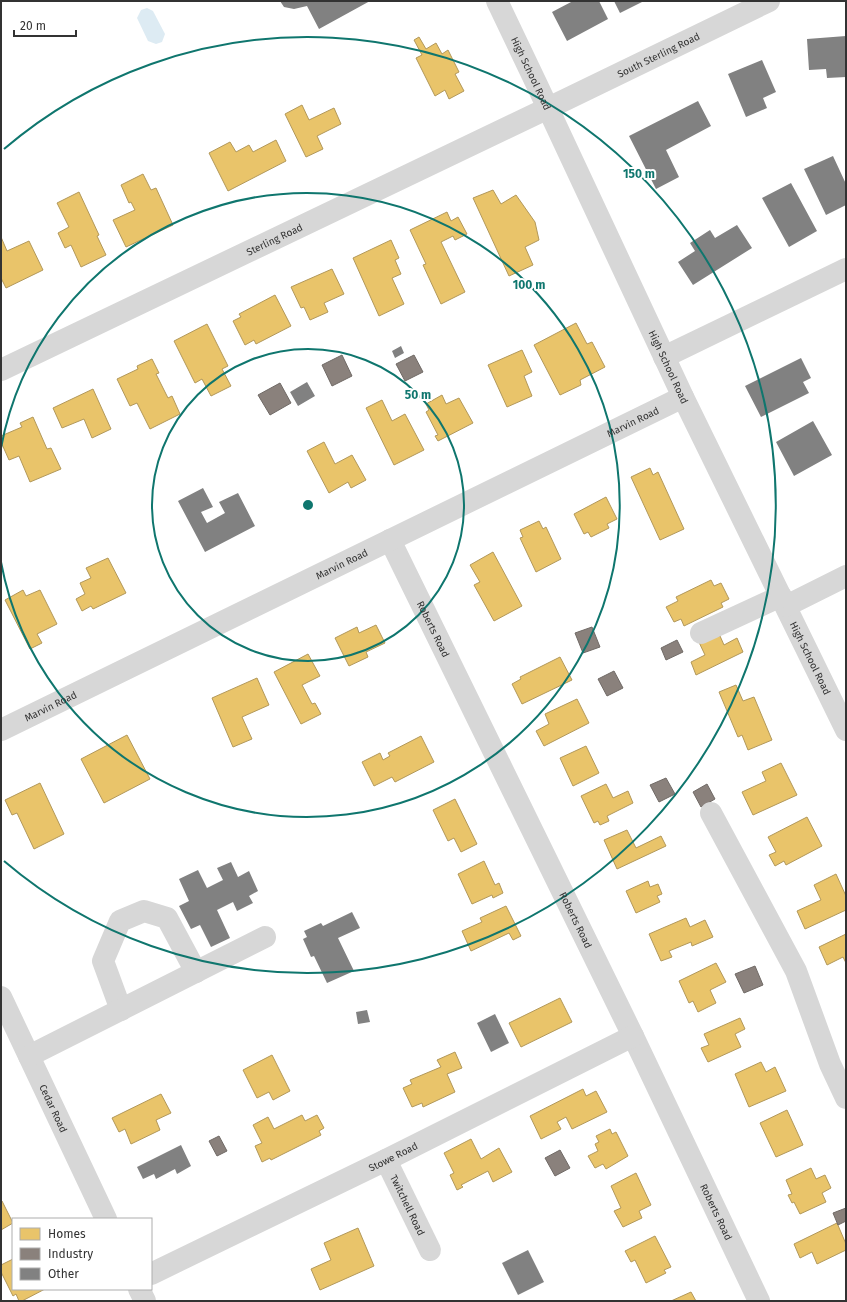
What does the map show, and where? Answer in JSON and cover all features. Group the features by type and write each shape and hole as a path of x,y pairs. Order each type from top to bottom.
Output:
{"street":[{"name":"High School Road","path":"497,1 683,397 846,730"},
{"name":"South Sterling Road","path":"548,108 769,1"},
{"name":"Sterling Road","path":"1,370 548,108"},
{"path":"664,357 846,269"},
{"name":"Marvin Road","path":"1,730 683,397"},
{"name":"Roberts Road","path":"390,540 633,1036 759,1301"},
{"path":"700,633 846,576"},
{"path":"711,813 796,971 830,1064 846,1098"},
{"path":"121,1010 103,961 120,921 144,911 167,918 196,972"},
{"path":"29,1056 265,938"},
{"name":"Cedar Road","path":"1,997 106,1218"},
{"name":"Stowe Road","path":"152,1274 386,1160 633,1036"},
{"name":"Twitchell Road","path":"386,1160 430,1250"},
{"path":"140,1290 145,1301"}],"shaded area":[{"path":"147,8 153,11 165,34 162,42 156,44 148,41 137,18 141,10"}],"building: Homes":[{"path":"419,37 426,49 436,43 442,54 448,50 459,72 455,74 464,91 449,99 445,90 435,96 416,58 422,55 414,40"},
{"path":"302,105 309,120 334,108 341,124 317,136 323,149 306,157 285,114"},
{"path":"276,140 286,161 228,191 209,153 230,142 236,152 249,145 253,152"},
{"path":"143,174 151,190 156,188 173,225 126,247 113,220 135,210 131,202 129,203 121,185"},
{"path":"493,190 501,204 516,195 535,222 539,240 525,247 533,265 509,276 473,198"},
{"path":"79,192 99,235 97,236 106,255 81,267 71,245 65,248 58,233 69,227 57,203"},
{"path":"447,212 451,221 458,217 467,234 455,240 453,236 441,242 465,292 441,304 423,265 426,264 410,230"},
{"path":"1,237 7,251 29,241 43,270 6,288 1,278"},
{"path":"391,240 399,258 395,260 401,274 392,278 404,304 379,316 353,258"},
{"path":"332,269 344,294 324,303 328,312 310,320 304,307 301,308 291,287"},
{"path":"275,295 291,326 256,344 254,340 245,345 233,321 241,317 239,314"},
{"path":"576,323 587,344 592,342 605,367 580,380 581,385 560,395 534,345"},
{"path":"207,324 228,366 222,369 231,386 211,396 202,379 195,383 174,341"},
{"path":"522,350 532,372 524,376 532,396 507,407 488,365"},
{"path":"152,359 159,373 156,374 168,398 172,396 180,414 150,429 137,403 130,406 117,379 138,369 137,366"},
{"path":"93,389 111,429 92,438 84,419 62,428 53,408"},
{"path":"442,395 446,404 459,398 473,423 438,441 435,436 438,435 426,412 429,410 426,404"},
{"path":"382,400 392,421 405,414 424,450 394,465 366,408"},
{"path":"33,417 47,449 51,448 61,469 30,482 19,456 9,460 1,442 1,436 22,427 20,423"},
{"path":"324,442 335,464 352,455 366,480 351,488 348,482 329,493 307,451"},
{"path":"650,468 653,475 658,472 684,529 660,540 631,477"},
{"path":"606,497 617,519 607,524 609,528 591,537 588,532 584,534 574,514"},
{"path":"539,521 543,529 546,527 561,559 536,572 520,538 523,537 520,530"},
{"path":"493,552 522,606 494,621 474,585 480,582 470,565"},
{"path":"108,558 126,593 93,609 91,606 82,611 76,599 85,594 80,583 91,578 86,568"},
{"path":"711,580 714,586 721,583 729,599 721,603 723,607 684,626 681,619 674,622 666,607 678,601 676,597"},
{"path":"23,590 26,596 40,590 57,624 37,634 42,643 30,649 5,600"},
{"path":"376,625 385,643 366,652 368,657 349,666 335,638 357,627 359,633"},
{"path":"720,636 724,645 737,638 743,652 696,675 691,662 705,655 697,638"},
{"path":"308,654 320,676 302,685 312,704 315,703 321,714 301,724 274,672"},
{"path":"560,657 572,680 522,704 512,684 521,679 520,677"},
{"path":"257,678 269,705 242,717 252,739 233,747 212,698"},
{"path":"736,685 743,701 754,697 772,740 748,750 742,735 738,737 719,692"},
{"path":"577,699 589,723 544,746 536,731 549,724 545,714"},
{"path":"127,735 150,779 104,803 81,759"},
{"path":"421,736 434,762 395,782 392,777 374,786 362,762 380,753 383,760 390,756 388,753"},
{"path":"586,746 599,773 573,786 560,758"},
{"path":"781,763 797,795 753,815 742,792 766,781 762,772"},
{"path":"40,783 64,834 34,849 17,813 12,815 5,800"},
{"path":"606,784 613,798 628,791 633,803 607,816 609,821 600,825 598,821 594,823 581,796"},
{"path":"455,799 477,844 461,852 454,838 448,841 433,810"},
{"path":"807,817 822,846 786,865 784,861 775,866 769,855 776,852 768,837"},
{"path":"627,830 636,848 661,836 666,846 617,869 604,840"},
{"path":"484,861 495,885 499,883 503,893 493,898 492,895 472,904 458,874"},
{"path":"836,874 846,896 846,910 805,929 797,911 821,900 814,885"},
{"path":"648,881 650,887 658,884 662,894 657,896 660,902 636,913 626,891"},
{"path":"506,906 521,936 513,940 509,933 471,951 462,931 482,922 480,918"},
{"path":"686,918 690,927 705,920 713,937 692,946 691,942 669,951 672,957 661,961 649,934"},
{"path":"846,934 846,963 843,957 827,965 819,947"},
{"path":"716,963 726,982 710,990 716,1003 698,1012 693,1001 689,1003 679,981"},
{"path":"560,998 572,1022 521,1047 509,1023"},
{"path":"740,1018 745,1029 735,1034 741,1047 708,1062 701,1048 709,1045 704,1034"},
{"path":"455,1052 462,1068 447,1074 455,1092 423,1107 422,1103 412,1107 403,1088 412,1084 410,1080 441,1067 437,1060"},
{"path":"272,1055 290,1091 273,1100 269,1092 257,1098 243,1070"},
{"path":"761,1062 766,1072 775,1067 786,1091 749,1107 735,1074"},
{"path":"583,1089 586,1096 596,1091 607,1112 572,1129 566,1117 557,1122 561,1129 541,1139 530,1116"},
{"path":"161,1094 171,1113 156,1120 160,1130 131,1144 125,1129 119,1132 112,1118"},
{"path":"787,1110 803,1145 776,1157 760,1123"},
{"path":"302,1115 305,1121 317,1115 324,1128 319,1131 321,1135 271,1160 270,1158 262,1162 255,1146 262,1143 253,1125 268,1117 274,1129"},
{"path":"610,1129 612,1134 616,1132 628,1156 606,1169 603,1164 595,1168 588,1156 598,1151 595,1144 599,1142 596,1136"},
{"path":"471,1139 481,1159 499,1148 512,1172 493,1182 488,1171 461,1185 463,1187 457,1190 450,1175 454,1173 444,1153"},
{"path":"811,1168 816,1179 825,1175 831,1188 822,1193 826,1202 800,1214 794,1202 792,1203 788,1195 792,1194 786,1180"},
{"path":"636,1173 651,1205 639,1211 642,1218 623,1227 614,1211 621,1208 611,1186"},
{"path":"1,1201 2,1201 12,1224 1,1230"},
{"path":"837,1223 846,1244 846,1250 817,1264 812,1252 800,1258 794,1244"},
{"path":"358,1228 374,1266 320,1290 311,1269 331,1260 324,1243"},
{"path":"655,1236 671,1267 664,1270 666,1273 646,1283 635,1260 631,1262 625,1251"},
{"path":"12,1260 12,1290 43,1290 22,1301 19,1301 16,1294 13,1296 1,1272 1,1265"},
{"path":"691,1292 696,1301 671,1301"}],"building: Industry":[{"path":"342,355 352,376 332,386 322,365"},
{"path":"414,355 423,372 405,381 396,364"},
{"path":"280,383 291,403 270,415 258,395"},
{"path":"592,627 600,647 583,653 575,633"},
{"path":"677,640 683,652 666,660 661,648"},
{"path":"614,671 623,688 607,696 598,679"},
{"path":"666,778 675,794 659,802 650,785"},
{"path":"707,784 715,799 701,807 693,792"},
{"path":"755,966 763,985 744,993 735,974"},
{"path":"219,1136 227,1151 217,1156 209,1141"},
{"path":"560,1150 570,1168 555,1176 545,1158"},
{"path":"846,1208 846,1221 838,1225 833,1213"}],"building: Other":[{"path":"280,1 370,1 319,29 307,6 294,9 284,7"},
{"path":"573,1 599,1 608,19 567,41 552,12"},
{"path":"614,1 644,1 620,13"},
{"path":"846,36 846,77 827,78 826,69 809,70 807,39"},
{"path":"762,60 776,92 763,98 767,108 746,117 728,74"},
{"path":"698,101 711,126 666,150 679,177 656,189 629,136"},
{"path":"833,156 846,184 846,205 826,215 804,169"},
{"path":"791,183 817,231 789,247 762,198"},
{"path":"737,225 752,248 693,285 678,262 695,251 690,243 710,230 715,238"},
{"path":"401,346 404,353 395,358 392,351"},
{"path":"801,358 811,378 803,382 809,393 761,417 745,386"},
{"path":"307,382 315,396 298,406 290,392"},
{"path":"813,421 832,455 794,476 776,442"},
{"path":"203,488 213,507 201,512 207,523 225,513 219,502 238,493 255,526 205,552 178,501"},
{"path":"231,862 238,877 249,871 258,891 249,896 253,903 237,911 233,902 217,910 230,938 211,947 200,925 191,929 179,906 189,901 179,879 198,870 207,888 223,880 217,868"},
{"path":"352,912 360,928 338,938 354,971 327,983 314,956 311,957 303,939 307,937 304,931 321,923 323,926"},
{"path":"367,1010 370,1022 358,1024 356,1012"},
{"path":"495,1014 509,1043 491,1052 477,1023"},
{"path":"181,1145 191,1166 177,1174 175,1169 156,1179 154,1174 143,1179 137,1167"},
{"path":"528,1250 544,1282 518,1295 502,1263"}]}
